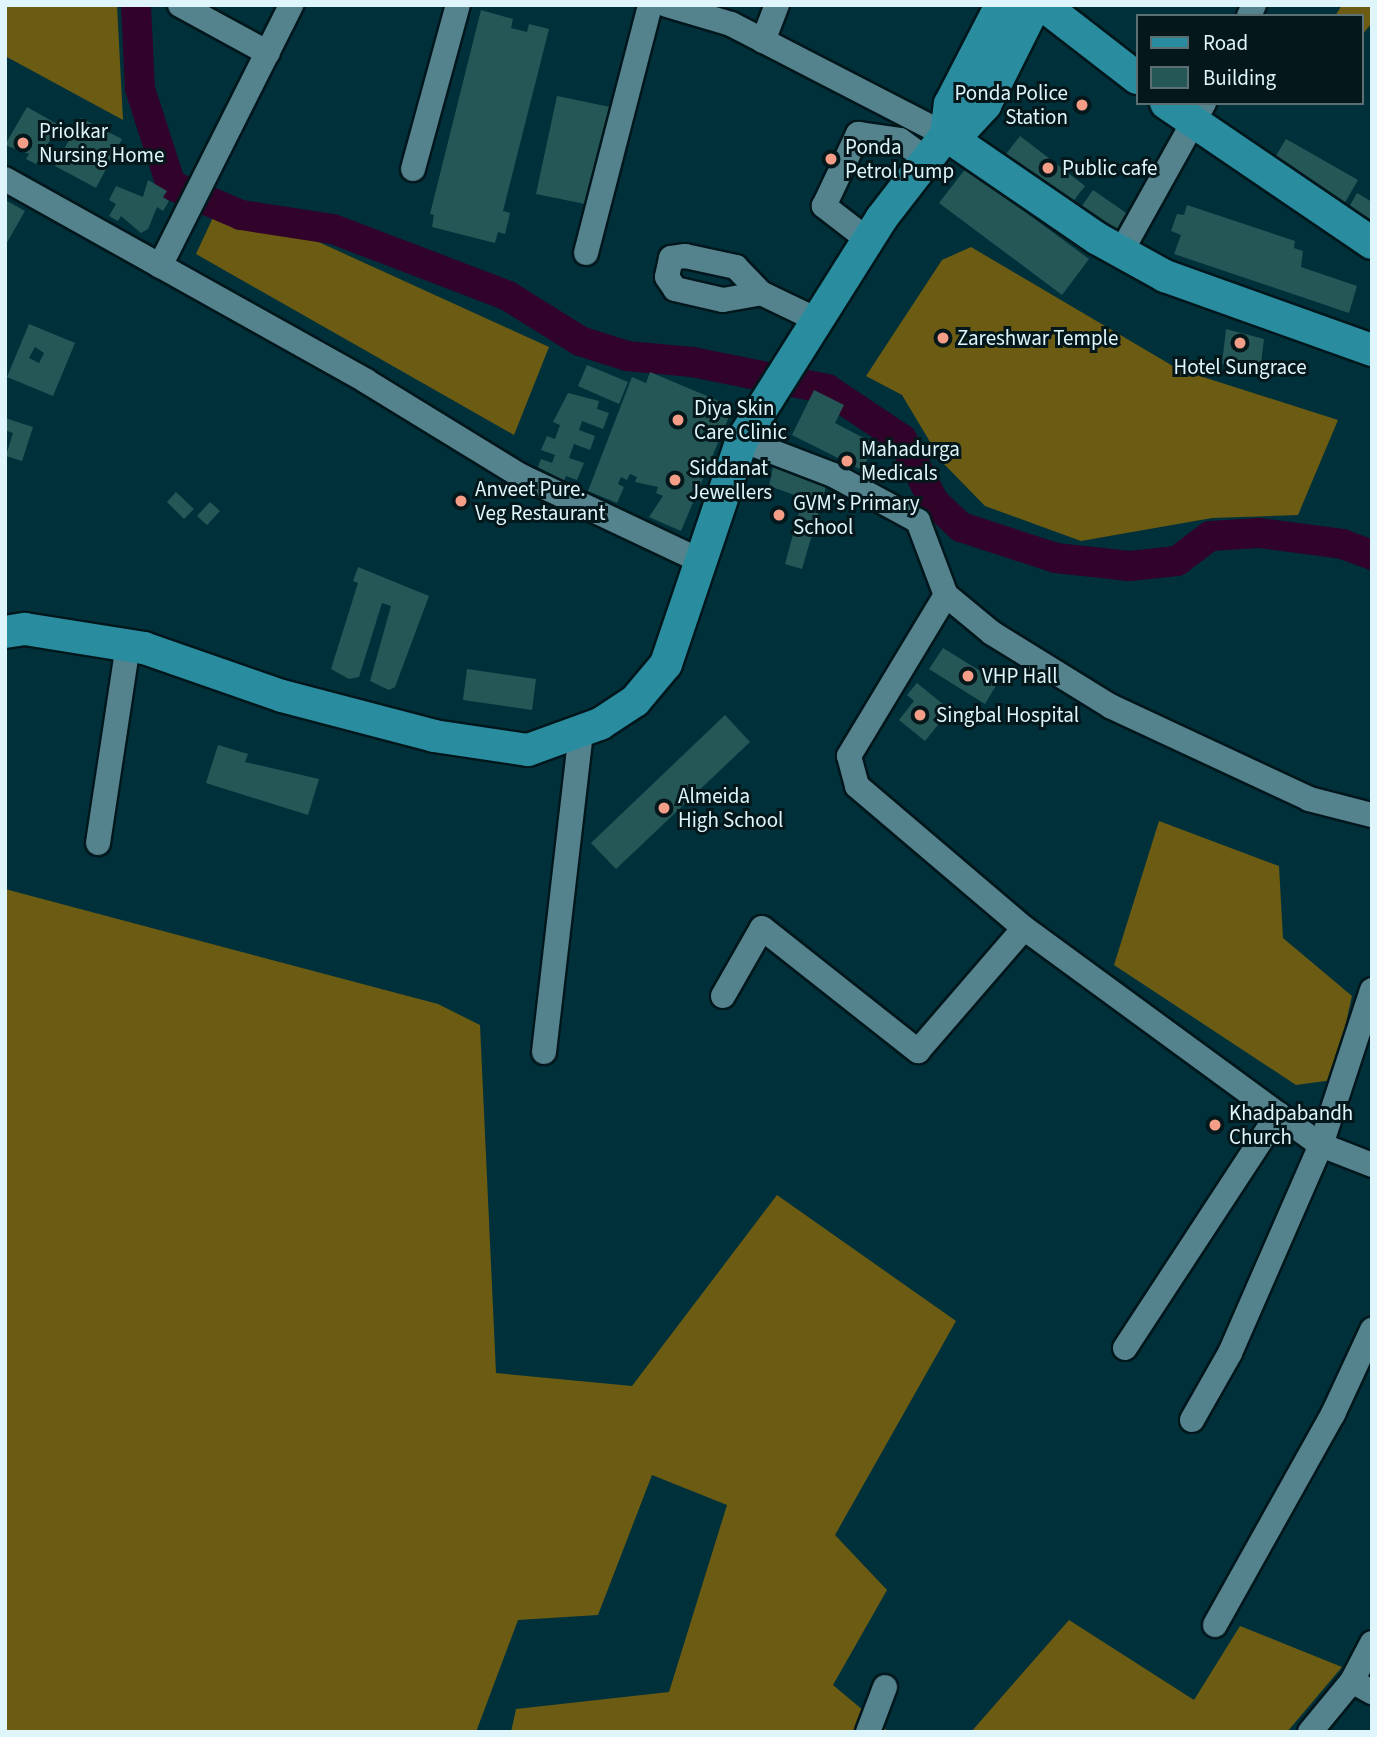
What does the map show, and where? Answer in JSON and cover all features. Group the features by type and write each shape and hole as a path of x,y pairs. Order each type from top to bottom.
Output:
{"main road":[{"path":"5,632 25,629 128,645 282,696 434,736 528,750 581,731 635,701 666,664 749,430 807,332 868,240 935,147 950,104 1001,5"},
{"path":"935,147 960,132 985,105 1035,5"},
{"path":"1043,5 1136,77"},
{"path":"1172,105 1197,114 1372,243"},
{"path":"935,147 1166,276 1372,350"}],"street":[{"path":"180,5 268,53"},
{"path":"160,266 188,215 291,5"},
{"path":"413,170 458,5"},
{"path":"586,253 650,5"},
{"path":"667,5 763,41 935,147"},
{"path":"763,41 776,5"},
{"path":"1121,252 1197,114"},
{"path":"868,240 824,206 858,134 935,147"},
{"path":"5,179 521,476 701,561"},
{"path":"761,293 807,332"},
{"path":"749,430 918,521 946,595 992,633 1110,706 1309,799 1372,815"},
{"path":"946,595 849,756 857,786 1024,928 1321,1145 1372,1165"},
{"path":"97,843 128,645"},
{"path":"544,1052 581,731"},
{"path":"723,996 762,928 918,1051 1024,928"},
{"path":"1192,1420 1230,1353 1321,1145 1372,990"},
{"path":"1125,1348 1278,1114"},
{"path":"1215,1625 1334,1414 1372,1330"},
{"path":"1310,1732 1362,1687 1372,1643"},
{"path":"868,1732 885,1687"}],"shaded area":[{"path":"5,5 117,5 123,120 5,56"},
{"path":"1342,5 1372,5 1372,23 1363,34 1363,14 1336,14"},
{"path":"222,198 549,347 514,435 196,254"},
{"path":"971,247 1178,369 1338,420 1298,515 1212,518 1081,541 985,506 942,462 902,395 866,376 942,260"},
{"path":"1159,821 1279,866 1283,938 1352,996 1333,1080 1296,1085 1114,965"},
{"path":"5,889 438,1004 480,1025 496,1373 632,1386 777,1195 956,1321 835,1535 887,1590 833,1685 889,1732 511,1732 516,1709 669,1692 727,1505 652,1475 598,1615 518,1620 476,1732 5,1732"},
{"path":"1069,1620 1194,1700 1240,1626 1342,1667 1287,1732 971,1732"}],"building":[{"path":"481,10 513,19 511,28 527,32 529,24 549,29 503,211 510,213 505,234 498,232 495,243 432,227 434,215 430,214"},
{"path":"557,96 610,107 590,205 536,194"},
{"path":"27,107 59,125 36,164 26,159 29,154 5,145"},
{"path":"81,118 122,139 96,188 55,166"},
{"path":"1020,136 1085,186 1068,208 1003,158"},
{"path":"1286,139 1358,180 1343,206 1271,164"},
{"path":"966,168 1089,259 1062,295 939,203"},
{"path":"148,180 167,191 163,197 169,201 163,211 157,207 148,229 141,233 121,216 118,221 109,216 116,204 109,200 116,186 143,197"},
{"path":"1093,190 1132,217 1116,240 1077,213"},
{"path":"1357,193 1372,202 1372,221 1349,207"},
{"path":"5,200 25,211 5,246"},
{"path":"1187,205 1295,241 1294,248 1303,251 1301,267 1357,286 1349,313 1174,254 1181,235 1171,231 1177,214 1184,215"},
{"path":"29,324 75,343 53,396 7,377","holes":["35,347 44,353 39,363 29,358"]},
{"path":"1226,329 1264,339 1260,372 1222,364"},
{"path":"587,365 628,382 619,404 578,386"},
{"path":"650,372 733,407 681,531 649,517 663,496 656,493 658,487 635,482 637,477 630,474 627,480 621,477 618,484 624,487 617,503 588,491 632,377 646,383"},
{"path":"814,390 844,405 835,423 875,444 862,470 792,435"},
{"path":"568,393 599,401 597,409 609,413 603,429 582,421 579,430 595,436 590,450 574,444 569,458 584,463 577,480 566,476 564,481 538,467 541,459 552,463 555,455 541,450 547,436 555,439 560,425 553,422"},
{"path":"5,418 33,427 22,461 6,456 13,433 5,430"},
{"path":"774,462 828,480 802,569 785,564 803,498 769,486"},
{"path":"176,492 194,509 184,519 167,502"},
{"path":"210,502 220,511 207,525 197,516"},
{"path":"358,567 429,596 395,687 389,690 370,681 391,606 382,603 359,677 349,679 331,669 358,583 353,581"},
{"path":"943,648 998,682 985,704 929,669"},
{"path":"467,669 536,679 532,710 463,700"},
{"path":"917,683 950,710 925,741 899,720 914,701 907,695"},
{"path":"725,715 750,742 616,869 591,843"},
{"path":"218,745 248,754 245,762 319,779 308,815 206,783"}],"waterway":[{"path":"136,5 140,89 171,185 241,215 333,229 508,296 580,341 627,356 692,362 827,389 902,439 934,502 961,527 1056,558 1130,566 1177,561 1210,536 1259,533 1342,544 1372,555"}],"place":[{"name":"Ponda Police Station","path":"1082,105"},
{"name":"Priolkar Nursing Home","path":"23,143"},
{"name":"Ponda Petrol Pump","path":"831,159"},
{"name":"Public cafe","path":"1048,168"},
{"name":"Zareshwar Temple","path":"943,338"},
{"name":"Hotel Sungrace","path":"1240,343"},
{"name":"Diya Skin Care Clinic","path":"678,420"},
{"name":"Mahadurga Medicals","path":"847,461"},
{"name":"Siddanat Jewellers","path":"675,480"},
{"name":"Anveet Pure. Veg Restaurant","path":"461,501"},
{"name":"GVM's Primary School","path":"779,515"},
{"name":"VHP Hall","path":"968,676"},
{"name":"Singbal Hospital","path":"920,715"},
{"name":"Almeida High School","path":"664,808"},
{"name":"Khadpabandh Church","path":"1215,1125"}]}
